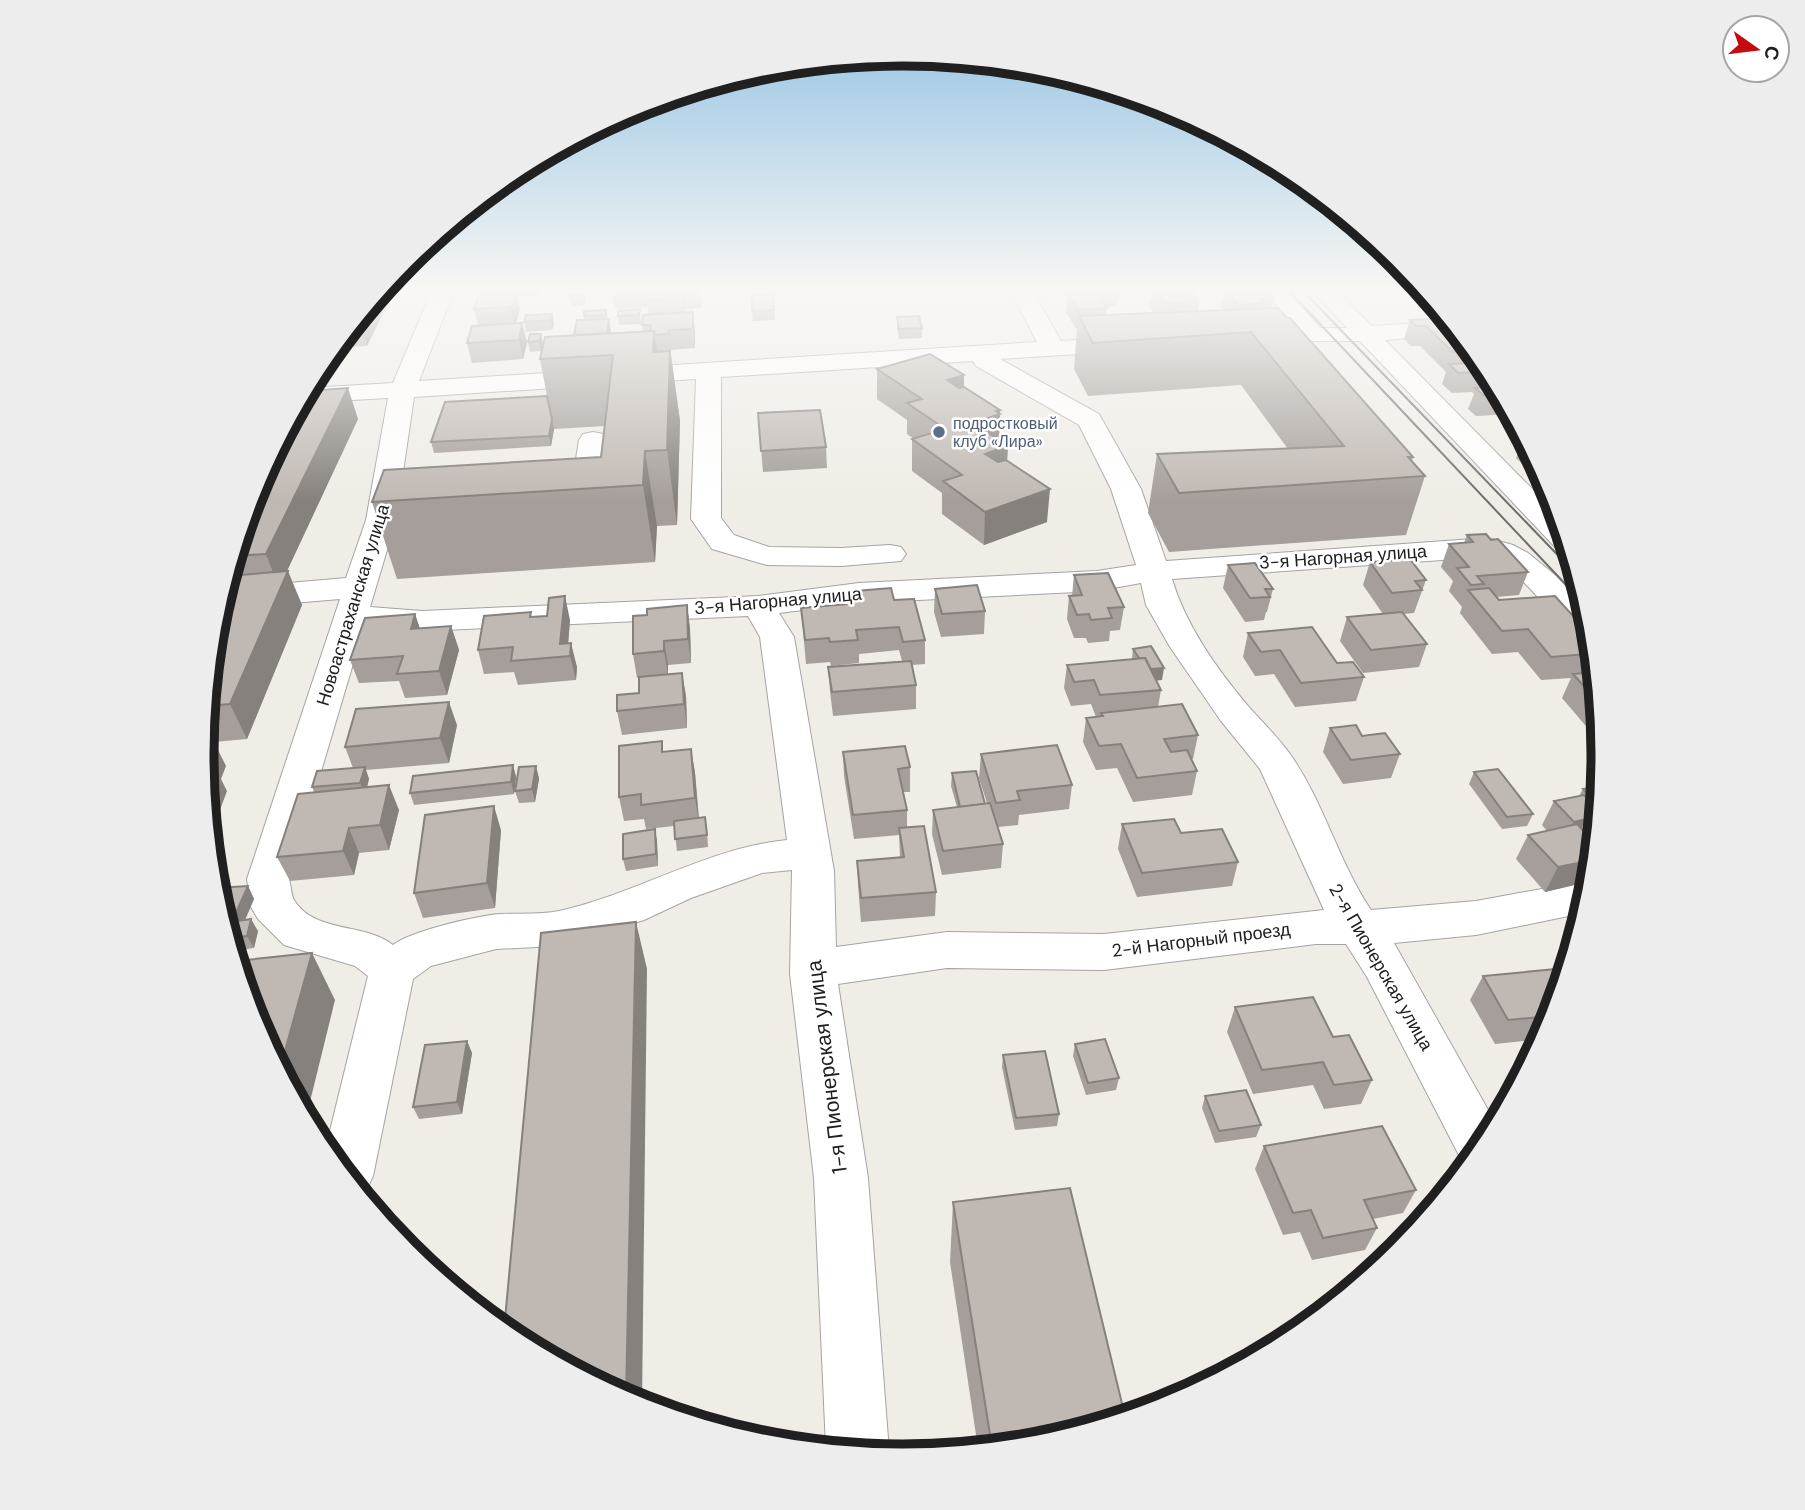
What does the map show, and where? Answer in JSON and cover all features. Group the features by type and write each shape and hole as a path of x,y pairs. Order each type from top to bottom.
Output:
{"street":[{"name":"Новоастраханская улица","path":"392,970 370,951 300,933 273,907 268,879 355,602 395,520 402,390 414,360"},
{"path":"316,395 861,360"},
{"name":"2-я Пионерская улица","path":"985,360 1090,420 1126,489 1163,605 1187,647 1234,713 1276,761 1294,794 1339,897 1384,965 1476,1137"},
{"path":"1395,360 1545,509"},
{"path":"709,370 692,467 706,519 723,542 766,556 841,557 890,554"},
{"path":"556,514 582,513 600,472 593,440"},
{"name":"3-я Нагорная улица","path":"232,598 355,602 422,621 758,606 859,593 1097,581 1154,571 1487,547 1498,549 1516,559 1578,620"},
{"name":"1-я Пионерская улица","path":"758,606 777,637 813,872 813,974 841,1178 857,1442"},
{"path":"349,1164 392,970 417,951 496,932 556,929 628,908 676,887 759,858 810,853"},
{"name":"2-й Нагорный проезд","path":"813,974 837,965 947,950 1104,952 1316,927 1387,927 1476,918 1576,898"}],"building":[{"path":"612,360 670,360 667,450 645,451 643,485 372,502 384,470 601,457"},
{"path":"907,360 940,360 964,375 947,380 959,388 964,387 1000,410 996,411 1000,414 973,423 1008,446 985,454 998,462 1006,460 1050,489 985,512 943,481 962,475 912,439 945,429 907,403 922,399 877,369"},
{"path":"1274,360 1328,360 1413,457 1408,457 1425,476 1179,493 1157,454 1344,446"},
{"path":"1468,363 1475,372 1458,373 1449,364"},
{"path":"348,388 266,554 244,555 266,492 285,450 319,390"},
{"path":"1475,388 1485,388 1489,395 1483,395"},
{"path":"547,396 552,419 549,436 431,442 445,402"},
{"path":"820,410 826,447 761,451 758,413"},
{"path":"1486,534 1491,540 1498,539 1528,572 1477,576 1484,584 1471,585 1457,568 1469,567 1449,544 1473,542 1467,535"},
{"path":"1410,559 1426,580 1415,581 1422,590 1392,593 1370,562"},
{"path":"1255,563 1273,589 1265,589 1270,597 1250,598 1228,565"},
{"path":"288,571 230,704 216,705 227,621 238,575"},
{"path":"1108,573 1124,607 1108,608 1112,618 1091,620 1089,614 1077,615 1069,596 1082,595 1074,575"},
{"path":"977,585 985,611 942,614 935,589"},
{"path":"891,588 894,600 914,599 925,640 903,642 899,627 856,630 858,640 805,640 801,608 846,604 844,592"},
{"path":"1489,588 1499,600 1555,596 1578,622 1582,644 1579,644 1583,654 1551,657 1528,629 1502,631 1468,590"},
{"path":"565,596 560,644 571,643 570,656 511,661 513,647 478,650 484,616 531,612 530,617 547,616 549,598"},
{"path":"687,605 688,639 664,641 664,651 633,654 633,616 647,615 647,609"},
{"path":"1402,612 1427,644 1371,650 1347,617"},
{"path":"415,614 411,629 451,626 439,671 397,674 403,656 350,660 365,618"},
{"path":"1312,627 1337,663 1353,662 1364,677 1301,683 1280,650 1261,652 1248,633"},
{"path":"1151,646 1164,668 1151,669 1145,658 1139,658 1133,649"},
{"path":"1145,658 1161,690 1100,695 1094,680 1074,682 1067,665"},
{"path":"911,661 916,685 832,692 828,667"},
{"path":"682,673 684,704 617,711 617,695 639,693 639,677"},
{"path":"1586,673 1588,691 1573,674"},
{"path":"449,702 440,738 345,747 356,709"},
{"path":"1182,704 1198,735 1164,739 1171,752 1187,750 1197,771 1137,778 1121,744 1099,746 1086,718 1103,716 1101,713"},
{"path":"1356,725 1362,736 1385,733 1400,754 1351,760 1330,728"},
{"path":"662,741 662,752 691,749 695,798 641,805 641,794 619,797 619,746"},
{"path":"1057,745 1072,785 1017,791 1020,800 996,803 981,754"},
{"path":"905,746 910,767 898,769 907,810 853,815 843,752"},
{"path":"513,765 511,782 410,793 413,776"},
{"path":"536,766 532,789 515,791 519,767"},
{"path":"365,767 360,783 312,787 317,771"},
{"path":"1498,769 1533,814 1507,817 1474,772"},
{"path":"976,771 985,804 960,807 952,773"},
{"path":"389,785 380,825 349,828 343,851 277,857 298,794"},
{"path":"1590,788 1590,797 1583,789"},
{"path":"1584,795 1590,801 1588,821 1574,822 1554,801"},
{"path":"990,803 1003,844 943,851 933,810"},
{"path":"494,806 487,883 414,893 425,815"},
{"path":"705,817 707,835 675,839 674,821"},
{"path":"1174,819 1181,833 1222,829 1238,862 1142,873 1122,824"},
{"path":"1577,824 1586,834 1582,862 1558,867 1528,835"},
{"path":"924,826 936,892 861,898 857,861 904,857 899,828"},
{"path":"655,829 656,854 623,859 623,834"},
{"path":"248,886 234,917 233,917 227,887"},
{"path":"251,919 247,936 238,937 234,922"},
{"path":"636,922 626,1385 558,1351 505,1317 541,933"},
{"path":"312,953 283,1057 266,1018 246,960"},
{"path":"1556,969 1539,1017 1508,1020 1483,976"},
{"path":"1313,997 1333,1037 1349,1035 1372,1080 1334,1085 1323,1062 1262,1070 1235,1007"},
{"path":"1105,1039 1119,1078 1088,1083 1075,1044"},
{"path":"467,1041 457,1102 413,1107 425,1045"},
{"path":"1045,1051 1059,1114 1016,1118 1003,1055"},
{"path":"1246,1090 1261,1125 1219,1131 1205,1096"},
{"path":"1382,1126 1416,1190 1364,1200 1377,1228 1323,1238 1311,1210 1293,1213 1264,1146"},
{"path":"1070,1188 1123,1407 1081,1420 991,1438 953,1202"}],"tram line":[{"path":"1354,360 1571,590"},
{"path":"1370,360 1562,560"}],"place":[{"name":"подростковый клуб «Лира»","path":"939,432"}]}
